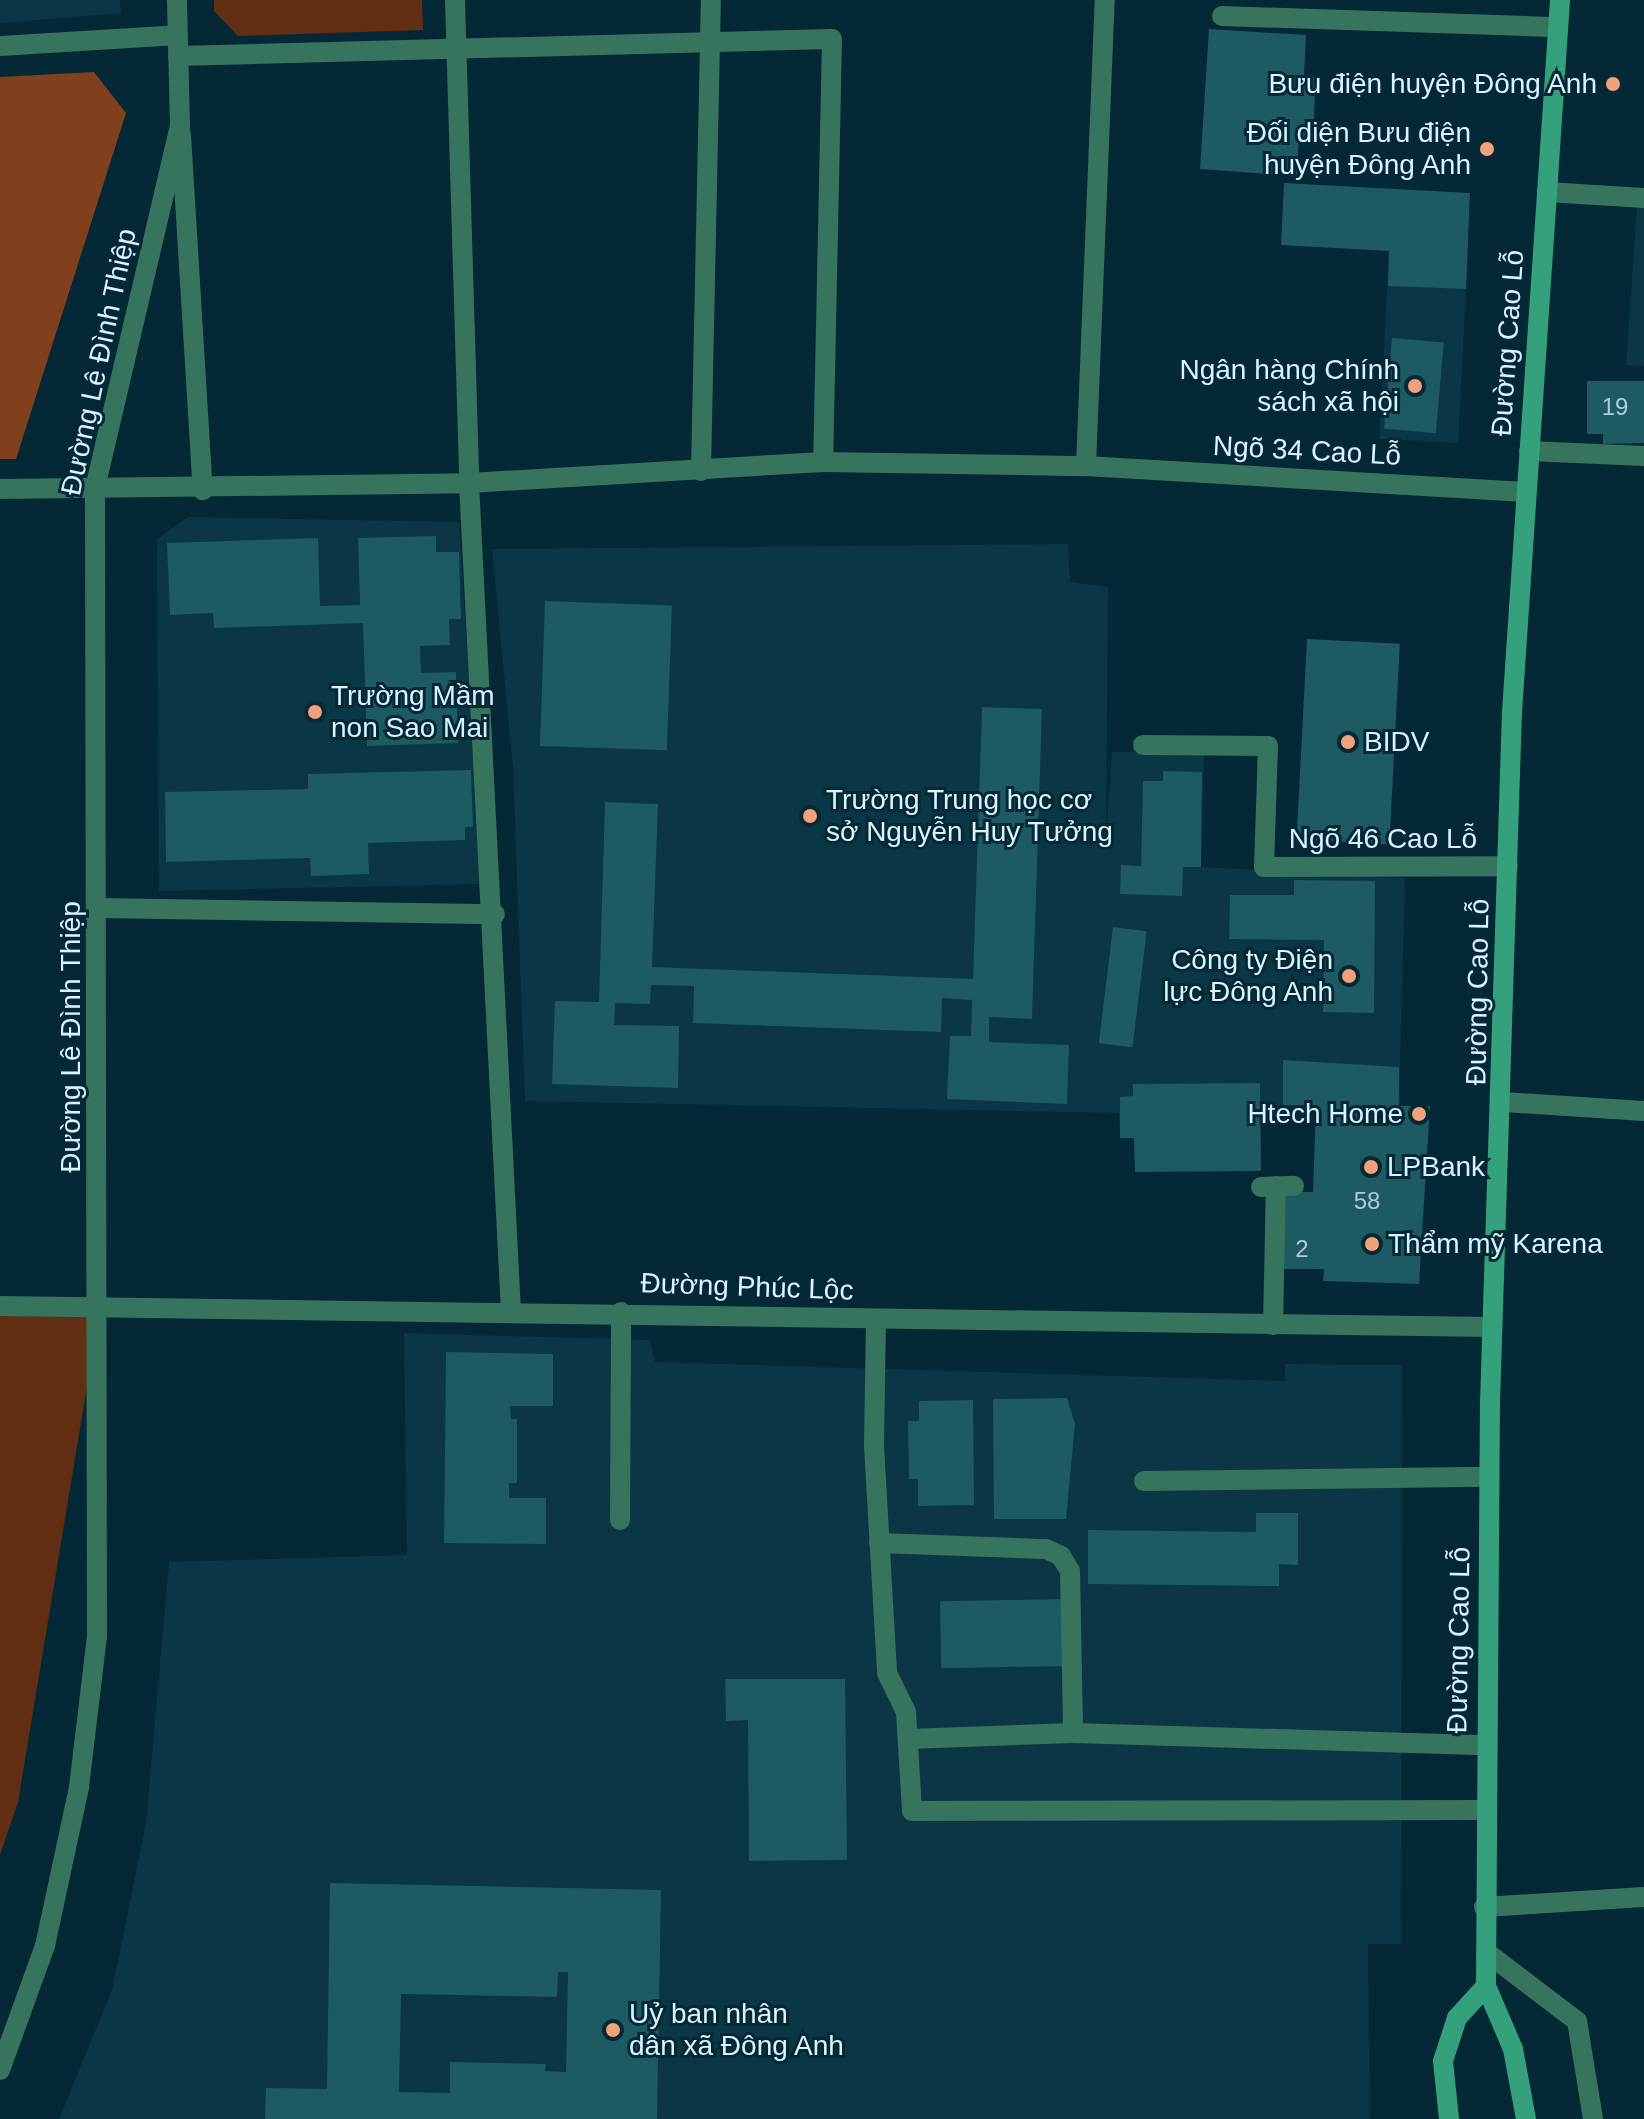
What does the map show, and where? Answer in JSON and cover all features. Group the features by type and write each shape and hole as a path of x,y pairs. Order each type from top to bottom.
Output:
{"main road":[{"name":"Đường Cao Lỗ","path":"1526,2119 1513,2049 1486,1986 1484,1907 1489,1477 1492,1327 1504,1102 1508,866 1525,492 1560,0"},
{"path":"1449,2119 1443,2061 1457,2018 1486,1986"}],"street":[{"name":"Đường Lê Đình Thiệp","path":"0,2070 45,1946 79,1787 97,1637 100,1308 95,488 180,125 177,0"},
{"path":"455,0 469,483 495,914 511,1312"},
{"path":"701,471 711,0"},
{"path":"1086,466 1105,0"},
{"path":"1222,16 1558,27"},
{"path":"0,46 457,49 832,39 823,462"},
{"path":"180,125 203,490"},
{"path":"1547,192 1644,198"},
{"path":"1529,451 1644,456"},
{"name":"Ngõ 34 Cao Lỗ","path":"0,489 203,490 469,483 823,462 1086,466 1525,492"},
{"name":"Ngõ 46 Cao Lỗ","path":"1143,745 1268,746 1264,867 1508,866"},
{"path":"99,908 495,914"},
{"path":"1504,1102 1644,1111"},
{"path":"1273,1325 1277,1186"},
{"name":"Đường Phúc Lộc","path":"0,1306 621,1312 876,1319 1492,1327"},
{"path":"620,1520 621,1312"},
{"path":"876,1319 879,1543 887,1673 906,1712 912,1811 1485,1810"},
{"path":"1144,1481 1489,1477"},
{"path":"879,1543 1046,1549 1061,1556 1070,1571 1073,1733"},
{"path":"908,1739 1073,1733 1486,1745"},
{"path":"1484,1907 1644,1897"},
{"path":"1486,1952 1577,2021 1593,2119"}],"shaded area":[{"path":"0,0 120,0 121,13 0,23"},
{"path":"214,0 422,0 423,30 238,36 214,11"},
{"path":"94,72 126,113 16,459 0,459 0,77"},
{"path":"1637,206 1644,206 1644,366 1626,365"},
{"path":"1389,251 1468,255 1458,443 1379,439"},
{"name":"Trường Mầm non Sao Mai","path":"188,517 459,522 482,884 159,891 157,539"},
{"name":"Trường Trung học cơ sở Nguyễn Huy Tưởng","path":"1068,544 1070,582 1108,587 1106,839 1112,752 1204,752 1201,867 1405,878 1399,1106 1261,1106 1261,1171 1135,1172 1134,1139 1120,1138 1119,1113 525,1101 513,768 492,549"},
{"path":"0,1306 100,1308 18,1802 0,1855"},
{"path":"404,1333 650,1340 655,1362 1285,1381 1285,1364 1402,1365 1401,1944 1368,1944 1370,2119 59,2119 112,1990 146,1823 169,1562 407,1555"}],"building":[{"path":"1209,29 1306,35 1304,75 1316,76 1313,137 1299,136 1297,176 1200,169"},
{"path":"1284,183 1470,193 1466,289 1388,286 1389,251 1281,245"},
{"name":"Ngân hàng Chính sách xã hội","path":"1392,338 1444,343 1436,433 1384,429"},
{"path":"1587,381 1644,381 1644,443 1603,444 1603,434 1587,434"},
{"path":"436,536 436,552 459,552 461,619 449,619 450,645 420,646 421,673 456,672 458,743 367,746 363,623 214,628 213,613 170,615 167,543 318,538 320,606 360,605 358,538"},
{"path":"545,601 672,605 667,750 540,746"},
{"name":"BIDV","path":"1307,639 1400,644 1389,845 1296,840"},
{"path":"982,707 1042,709 1032,1019 989,1017 989,1042 1069,1045 1067,1104 947,1099 950,1036 971,1036 972,1000 942,998 941,1032 693,1023 694,986 651,985 650,1004 615,1003 614,1025 679,1026 678,1088 552,1084 555,1001 599,1002 605,802 658,804 652,967 973,979"},
{"path":"471,770 473,827 465,827 465,840 368,843 369,874 311,876 310,858 166,862 165,792 308,789 308,774"},
{"path":"1163,771 1202,772 1201,867 1183,867 1182,896 1120,894 1121,865 1141,866 1143,781 1163,781"},
{"name":"Công ty Điện lực Đông Anh","path":"1294,880 1375,881 1374,1013 1323,1012 1324,940 1229,939 1230,895 1294,895"},
{"path":"1113,927 1147,931 1132,1047 1099,1043"},
{"path":"1283,1060 1399,1067 1399,1106 1430,1106 1419,1284 1323,1281 1324,1269 1280,1269 1280,1192 1313,1192 1316,1105 1283,1105"},
{"path":"1260,1083 1261,1171 1135,1172 1134,1138 1120,1138 1120,1097 1133,1096 1133,1084"},
{"path":"446,1352 553,1354 553,1406 510,1406 511,1419 517,1419 517,1483 509,1483 509,1498 546,1498 546,1544 444,1543"},
{"path":"1067,1398 1075,1424 1066,1519 994,1519 993,1399"},
{"path":"973,1400 974,1505 918,1506 918,1479 909,1479 908,1421 919,1421 919,1401"},
{"path":"1256,1513 1298,1513 1298,1565 1279,1564 1279,1586 1088,1584 1088,1530 1256,1532"},
{"path":"1067,1599 1068,1666 941,1668 940,1601"},
{"path":"725,1679 845,1679 847,1860 749,1861 748,1720 726,1721"},
{"name":"Uỷ ban nhân dân xã Đông Anh","path":"330,1883 661,1890 657,2119 265,2119 266,2088 327,2089","holes":["558,1972 568,1972 566,2072 545,2071 546,2064 450,2062 450,2093 399,2092 401,1994 557,1997"]}],"place":[{"name":"Bưu điện huyện Đông Anh","path":"1613,84"},
{"name":"Đối diện Bưu điện huyện Đông Anh","path":"1487,149"},
{"name":"Ngân hàng Chính sách xã hội","path":"1415,386"},
{"name":"Trường Mầm non Sao Mai","path":"315,712"},
{"name":"BIDV","path":"1348,742"},
{"name":"Trường Trung học cơ sở Nguyễn Huy Tưởng","path":"810,816"},
{"name":"Công ty Điện lực Đông Anh","path":"1349,976"},
{"name":"Htech Home","path":"1419,1114"},
{"name":"LPBank","path":"1371,1167"},
{"name":"Thẩm mỹ Karena","path":"1372,1244"},
{"name":"Uỷ ban nhân dân xã Đông Anh","path":"613,2030"}]}
